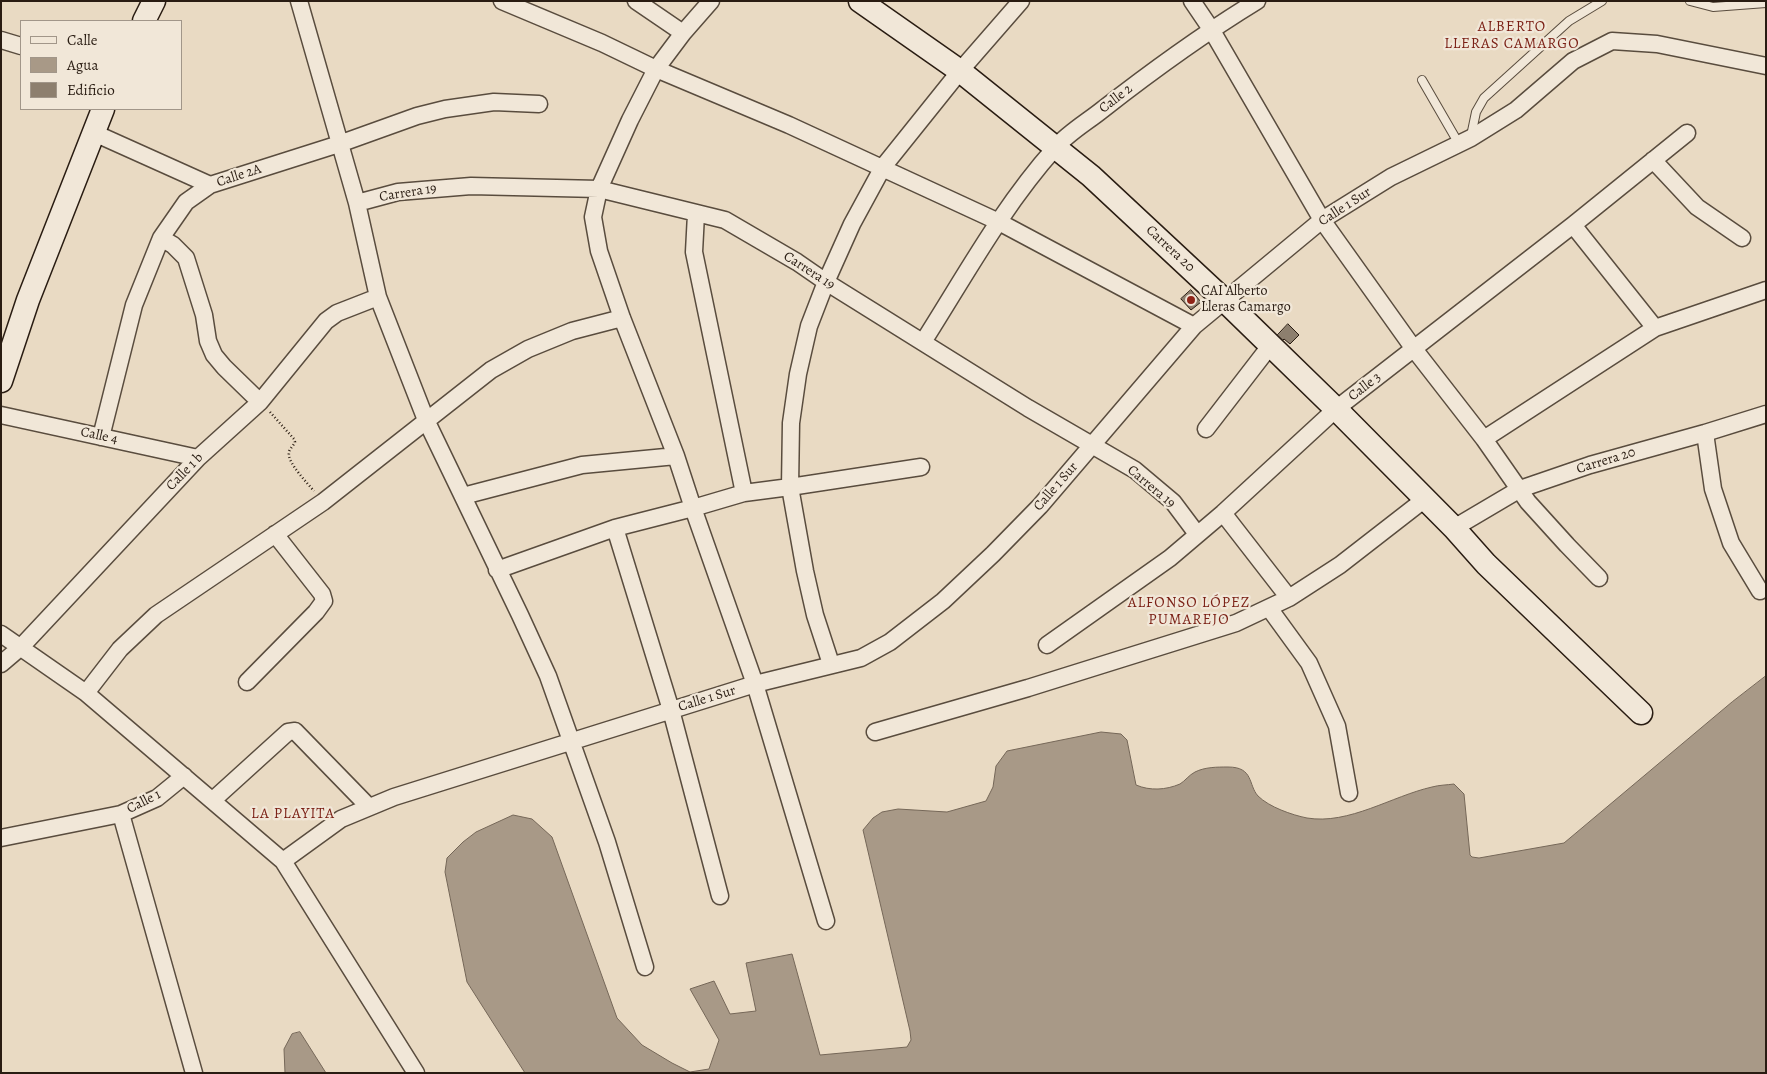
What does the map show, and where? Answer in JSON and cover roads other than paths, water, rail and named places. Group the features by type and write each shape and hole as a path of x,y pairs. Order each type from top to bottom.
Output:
{"street":[{"path":"144,20 154,1"},
{"path":"299,1 357,202 378,297 426,420 548,676 607,842 645,967"},
{"path":"502,1 789,125 999,222 1194,326"},
{"path":"636,1 683,33"},
{"path":"711,1 683,33 656,69 630,120 599,189 593,217 599,250 622,318 676,456 692,508 755,684 826,921"},
{"name":"Carrera 20","path":"860,1 960,71 1056,146 1091,176 1224,300 1336,409 1454,528 1486,564 1641,713"},
{"path":"831,664 815,615 790,487 791,422 798,374 809,326 852,224 884,168 960,71 1021,1"},
{"path":"1192,1 1211,29 1322,220 1414,349 1484,439 1528,502 1599,578"},
{"name":"Calle 2","path":"923,342 999,222 1030,178 1056,146 1122,94 1211,29 1256,1"},
{"path":"1,40 20,46"},
{"name":"Calle 1 Sur","path":"282,860 341,819 394,798 755,684 861,658 890,642 943,601 1040,506 1194,326 1224,300 1322,220 1391,177 1465,141 1516,110 1572,61 1612,41 1657,44 1766,66"},
{"name":"Calle 2A","path":"101,436 134,305 161,238 186,202 210,185 339,144 417,116 445,109 494,102 539,104"},
{"path":"1,381 28,300 92,132 103,110"},
{"path":"92,132 210,185"},
{"name":"Calle 3","path":"1047,645 1170,558 1336,409 1573,225 1687,133"},
{"path":"1653,160 1696,207 1742,238"},
{"name":"Carrera 19","path":"357,202 398,192 471,186 599,189 725,220 797,262 826,282 1091,446 1135,470 1172,502 1197,534"},
{"path":"696,214 694,252 744,493"},
{"path":"1573,225 1655,328"},
{"path":"161,238 186,258 204,315 208,341 214,355 229,373 260,402"},
{"path":"1484,439 1655,328 1766,290"},
{"name":"Calle 1 b","path":"1,664 21,647 198,458 260,402 326,321 337,313 378,297"},
{"path":"86,693 120,649 156,615 323,502 491,370 528,349 572,331 622,318"},
{"path":"1206,429 1270,346"},
{"name":"Carrera 20","path":"1454,528 1520,489 1590,465 1766,414"},
{"name":"Calle 4","path":"1,416 198,458"},
{"path":"1705,433 1713,489 1728,534 1760,592"},
{"path":"463,496 582,465 676,456"},
{"path":"497,570 615,528 744,493 921,467"},
{"path":"875,732 944,713 1236,623 1289,598 1340,565 1425,499"},
{"path":"1222,513 1289,598"},
{"path":"615,528 671,710 720,896"},
{"path":"247,682 316,612 324,601 322,594 275,534"},
{"path":"1269,608 1309,663 1313,672 1336,726 1349,793"},
{"path":"1,634 86,693 282,860 416,1073"},
{"path":"213,800 288,732 295,731 369,807"},
{"name":"Calle 1","path":"1,838 121,814 157,798 184,776"},
{"path":"121,814 194,1073"}],"lane":[{"path":"1465,141 1476,112 1484,98 1569,21 1602,1"},
{"path":"1690,1 1713,7 1766,3"},
{"path":"1422,80 1465,141"}],"water":[{"path":"1766,676 1766,1073 525,1073 467,982 445,872 447,858 476,832 513,815 532,819 552,837 617,1018 642,1045 690,1072 709,1069 719,1040 690,989 714,981 730,1014 756,1011 746,963 792,954 820,1055 907,1047 911,1040 910,1031 863,830 873,818 882,812 898,809 947,812 986,801 993,787 996,766 1007,751 1101,732 1121,734 1127,740 1136,785 1152,789 1164,789 1180,784 1199,770 1220,767 1236,768 1246,773 1255,792 1268,804 1307,818 1323,819 1354,814 1417,791 1435,786 1454,784 1464,794 1470,855 1479,858 1564,843 1732,702"},
{"path":"300,1032 326,1073 285,1073 284,1049 292,1034"}],"place":[{"name":"CAI Alberto Lleras Camargo","path":"1191,300"}],"district":[{"name":"ALBERTO LLERAS CAMARGO","path":"1512,36"},
{"name":"ALFONSO LÓPEZ PUMAREJO","path":"1189,612"},
{"name":"LA PLAYITA","path":"293,814"}]}
